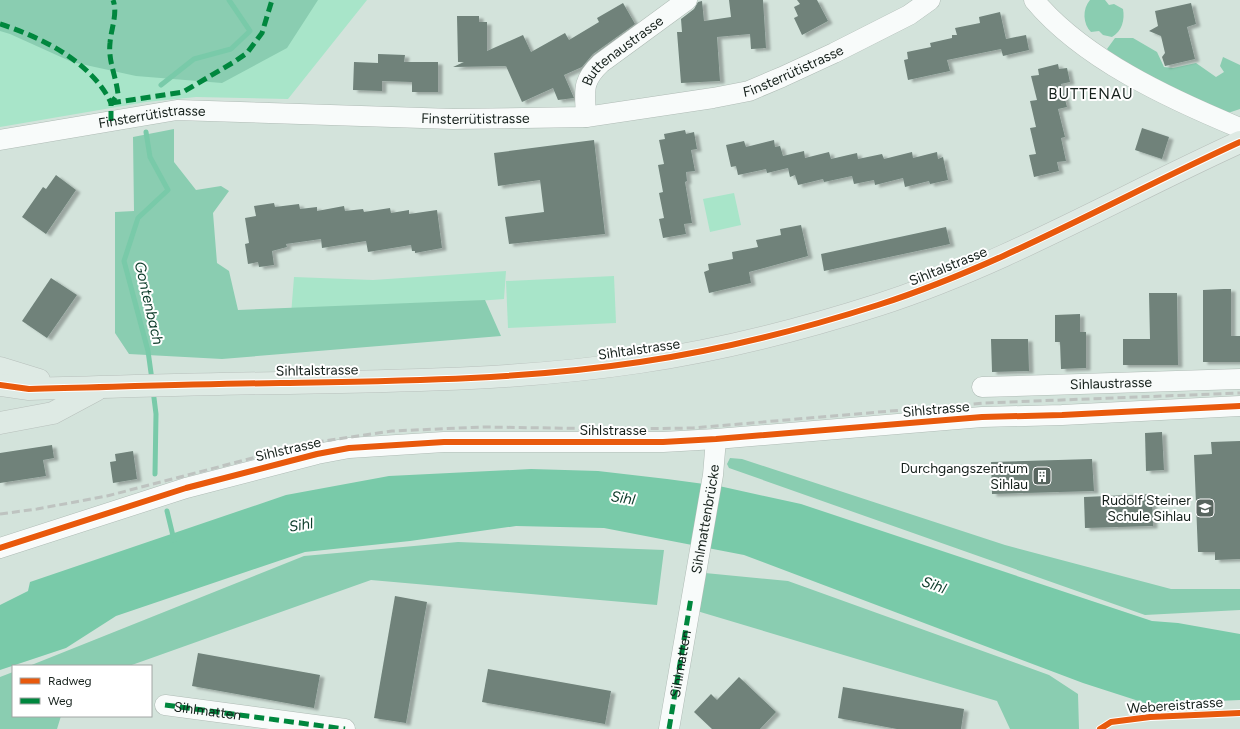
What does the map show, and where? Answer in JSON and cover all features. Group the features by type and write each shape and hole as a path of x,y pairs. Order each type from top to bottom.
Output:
{"main road":[{"name":"Sihltalstrasse","path":"0,393 29,389 425,380 548,373 639,362 750,341 853,313 950,279 1066,227 1210,155 1240,142"},
{"path":"0,368 67,388"},
{"name":"Sihltalstrasse","path":"0,385 29,389"},
{"path":"0,422 53,413 100,388"}],"street":[{"name":"Buttenaustrasse","path":"586,117 585,88 589,74 601,63 687,0"},
{"name":"Finsterrütistrasse","path":"0,140 177,110 453,119 586,117 713,98 749,91 834,53 909,15 930,0"},
{"path":"1034,0 1046,14 1073,38 1131,76 1178,101 1240,128"},
{"name":"Sihlaustrasse","path":"982,387 1240,379"},
{"name":"Sihlstrasse","path":"0,548 186,488 311,455 349,448 444,442 663,442 715,449 982,417 1062,415 1240,406"},
{"name":"Sihlmattenbrücke","path":"691,598 713,476 715,449"},
{"name":"Sihlmatten","path":"669,729 691,598"},
{"name":"Sihlmatten","path":"165,705 345,729"}],"shaded area":[{"path":"0,0 367,0 288,99 196,97 146,102 0,127"},
{"path":"0,0 318,0 287,48 222,83 136,76 72,62 0,31"},
{"path":"1090,0 1105,0 1109,5 1114,4 1123,9 1124,17 1122,25 1118,32 1112,37 1103,35 1099,31 1091,32 1088,29 1084,16 1087,4"},
{"path":"1115,38 1133,38 1157,52 1164,67 1173,68 1196,63 1216,77 1224,72 1220,66 1223,57 1240,65 1240,109 1228,113 1122,68 1107,49"},
{"path":"174,129 174,162 196,190 221,186 229,191 213,213 217,263 229,271 238,310 485,300 501,336 222,359 129,354 115,333 115,212 134,211 133,137"},
{"path":"734,193 741,225 710,232 703,199"},
{"path":"506,271 504,299 291,315 294,277 373,280"},
{"path":"614,276 616,323 508,328 506,281"},
{"path":"730,458 742,459 1005,545 1171,589 1240,589 1240,610 1145,615 729,468 727,464"},
{"path":"458,542 664,550 657,605 371,580 132,665 32,665 304,556"},
{"path":"705,573 788,581 1049,675 1078,694 1079,729 1010,729 997,701 697,611"},
{"path":"12,672 12,717 61,717 57,729 0,729 0,677"}],"water":[{"name":"Sihl","path":"531,469 598,471 719,486 801,504 1152,621 1178,623 1240,634 1240,700 1148,704 1083,683 744,555 604,528 516,526 410,541 305,552 116,616 66,648 0,670 0,605 28,591 30,582 286,495 389,476"}],"building":[{"path":"729,0 763,0 766,48 751,49 750,34 717,37 720,81 681,83 677,32 682,32 681,19 694,9 698,2 702,1 704,21 731,17"},
{"path":"797,0 817,0 828,21 802,35 794,18 798,16 794,7 800,4"},
{"path":"623,3 635,24 593,54 582,67 564,75 574,98 558,100 553,88 522,102 506,66 453,67 464,62 458,62 457,16 479,16 479,22 487,22 487,51 523,35 531,52 565,33 569,40 599,22 597,18"},
{"path":"1191,3 1196,24 1187,27 1195,59 1165,66 1162,57 1165,53 1161,36 1149,31 1158,26 1155,11"},
{"path":"1000,12 1006,39 1026,35 1029,50 1003,56 1001,49 947,60 950,71 908,80 904,60 908,59 907,52 931,47 930,43 952,38 952,35 957,35 955,28 980,23 979,17"},
{"path":"378,54 405,55 404,62 438,62 438,92 412,92 412,82 382,81 382,91 353,90 354,62 378,63"},
{"path":"1058,64 1059,69 1067,68 1070,82 1061,84 1067,107 1058,109 1065,137 1061,138 1066,161 1057,162 1059,171 1034,177 1029,155 1036,154 1030,128 1036,127 1030,101 1037,100 1031,76 1039,75 1038,69"},
{"path":"1142,128 1169,137 1162,159 1135,150"},
{"path":"685,130 686,134 694,132 697,149 691,150 695,171 686,172 687,181 685,182 692,223 684,224 686,234 663,238 659,219 664,218 659,193 663,192 658,165 664,164 659,140 665,139 664,134"},
{"path":"594,140 605,234 509,244 505,217 544,212 540,180 498,186 494,153"},
{"path":"774,140 775,147 780,146 783,156 804,151 805,158 829,152 831,159 857,153 858,159 882,154 884,159 912,152 913,158 937,152 938,159 943,157 948,180 930,184 929,181 905,187 903,178 875,185 874,180 854,184 852,176 824,182 823,179 798,185 795,175 790,177 788,168 767,173 766,169 738,175 736,166 731,167 726,145 744,141 746,147"},
{"path":"56,175 76,190 46,234 22,217 43,187 46,189"},
{"path":"274,203 275,207 299,204 300,209 317,207 317,211 344,206 345,211 363,209 364,212 390,208 391,213 409,210 409,214 437,210 442,248 415,253 415,251 412,251 411,245 368,252 366,241 322,248 321,239 286,244 287,247 272,251 274,265 259,267 258,262 248,264 245,244 249,243 245,218 256,216 254,206"},
{"path":"801,225 808,256 749,272 751,283 709,293 704,272 709,270 708,264 733,259 732,252 758,247 756,240 781,235 780,229"},
{"path":"946,227 950,244 824,271 821,254"},
{"path":"51,278 77,295 47,338 22,321"},
{"path":"1231,289 1231,336 1240,336 1240,362 1203,362 1203,290"},
{"path":"1149,293 1177,293 1178,365 1123,365 1123,339 1150,339"},
{"path":"1080,314 1080,332 1086,332 1086,368 1061,369 1060,342 1055,342 1055,315"},
{"path":"991,339 1028,339 1029,371 992,372"},
{"path":"1162,432 1164,470 1146,471 1145,433"},
{"name":"Rudolf Steiner Schule Sihlau","path":"1240,441 1240,559 1215,560 1215,552 1198,552 1194,455 1212,454 1211,442"},
{"path":"52,445 54,458 43,460 46,476 0,483 0,453"},
{"path":"133,451 137,479 113,483 110,462 116,461 115,454"},
{"name":"Durchgangszentrum Sihlau","path":"1092,459 1094,491 992,494 991,462"},
{"path":"1152,494 1153,526 1085,528 1084,497"},
{"path":"395,596 427,602 406,723 374,718"},
{"path":"198,653 320,675 314,708 192,686"},
{"path":"488,669 611,691 605,724 482,702"},
{"path":"739,677 776,712 760,729 712,729 694,712 711,694 717,700"},
{"path":"843,687 964,709 961,729 897,729 838,718"}],"waterway":[{"name":"Gontenbach","path":"161,85 194,59 231,49 250,31 229,0"},
{"name":"Gontenbach","path":"146,132 150,157 168,190 138,218 124,261 148,351 152,380"},
{"name":"Gontenbach","path":"153,390 156,414 155,474"},
{"name":"Gontenbach","path":"167,511 174,540"}],"railway":[{"path":"0,514 37,509 107,496 310,443 392,431 484,427 619,429 693,428 984,403 1240,393"}],"marked path":[{"path":"111,121 111,103 118,94 110,50 115,16 113,0"},
{"path":"111,103 183,92 234,62 247,53 262,33 272,0"},
{"path":"0,24 32,36 64,53 91,75 102,88 111,103"},
{"path":"669,729 691,598"},
{"path":"165,705 345,729"}],"cycle path":[{"path":"0,385 29,389 371,381 506,376 595,368 700,352 819,323 878,305 925,288 1016,250 1240,142"},
{"path":"0,548 186,488 317,454 349,448 444,442 663,442 982,417 1062,415 1240,406"},
{"name":"Webereistrasse","path":"1100,729 1111,722 1150,717 1240,713"}],"place":[{"name":"Durchgangszentrum Sihlau","path":"1042,476"},
{"name":"Rudolf Steiner Schule Sihlau","path":"1205,508"}],"district":[{"name":"BUTTENAU","path":"1091,94"}]}
